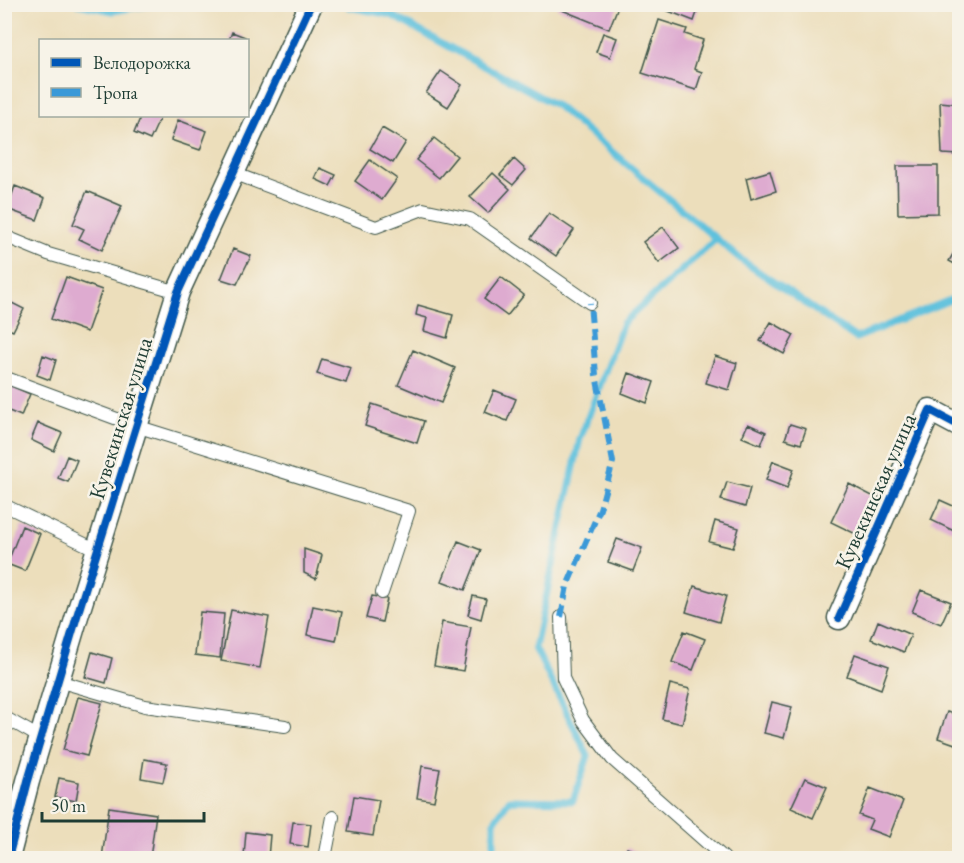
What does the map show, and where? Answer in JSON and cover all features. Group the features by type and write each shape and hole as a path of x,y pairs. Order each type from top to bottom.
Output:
{"street":[{"name":"Кувекинская улица","path":"8,858 28,781 97,550 178,292 311,4"},
{"name":"Кувекинская улица","path":"839,618 930,410 960,426"}],"lane":[{"path":"233,173 376,227 423,209 470,219 590,303"},
{"path":"4,236 48,254 178,292"},
{"path":"4,377 136,426 409,511 382,593"},
{"path":"4,505 97,550"},
{"path":"561,617 563,678 583,720 612,759 724,858"},
{"path":"58,681 145,706 285,726"},
{"path":"4,717 41,738"},
{"path":"325,858 333,816"}],"building":[{"path":"558,4 619,4 609,29 557,8"},
{"path":"664,4 700,4 694,21 663,9"},
{"path":"659,20 687,29 685,34 703,40 694,69 702,72 696,90 642,73"},
{"path":"232,32 245,37 244,39 229,39"},
{"path":"603,33 617,38 610,57 596,52"},
{"path":"441,71 462,85 448,107 426,93"},
{"path":"940,102 960,104 960,155 942,154"},
{"path":"141,117 160,118 150,140 134,133"},
{"path":"178,120 207,131 200,150 171,140"},
{"path":"382,128 406,142 393,163 370,149"},
{"path":"434,138 457,156 439,178 416,160"},
{"path":"514,159 526,170 513,185 500,175"},
{"path":"370,160 397,179 382,200 355,181"},
{"path":"897,166 938,166 938,213 898,214"},
{"path":"320,168 336,175 330,186 315,179"},
{"path":"770,171 776,191 751,199 746,178"},
{"path":"493,173 510,189 488,213 470,197"},
{"path":"15,186 45,198 37,220 7,209"},
{"path":"87,191 122,206 102,250 79,239 84,229 73,224"},
{"path":"549,213 574,230 556,256 531,238"},
{"path":"663,227 679,248 659,263 643,242"},
{"path":"960,242 960,267 949,261"},
{"path":"233,249 251,256 237,284 221,279"},
{"path":"66,277 102,290 87,332 51,319"},
{"path":"501,277 524,295 507,316 484,299"},
{"path":"4,299 24,309 13,331 4,327"},
{"path":"418,305 453,315 447,338 424,331 427,318 416,315"},
{"path":"771,322 794,335 784,354 760,341"},
{"path":"413,350 455,368 441,403 398,385"},
{"path":"43,355 56,360 50,380 37,375"},
{"path":"715,356 737,363 729,390 706,383"},
{"path":"322,359 351,368 346,383 317,374"},
{"path":"629,373 654,382 647,403 622,393"},
{"path":"4,383 30,394 21,416 4,409"},
{"path":"494,390 516,399 507,421 485,412"},
{"path":"372,404 424,421 417,443 365,426"},
{"path":"38,423 62,433 54,451 31,440"},
{"path":"748,424 766,432 761,445 742,437"},
{"path":"790,424 806,429 801,444 785,439"},
{"path":"67,456 77,460 68,482 58,478"},
{"path":"773,461 794,469 787,488 766,480"},
{"path":"727,482 750,488 745,507 721,500"},
{"path":"849,484 884,502 866,539 831,522"},
{"path":"940,500 960,509 960,524 956,532 931,520"},
{"path":"715,521 739,528 733,548 709,542"},
{"path":"22,526 40,534 25,571 7,564"},
{"path":"617,539 642,548 633,571 608,562"},
{"path":"458,541 481,550 465,590 442,581"},
{"path":"304,549 322,555 316,579 304,573"},
{"path":"694,586 726,596 719,622 686,612"},
{"path":"921,590 951,602 941,624 912,612"},
{"path":"372,596 387,599 382,622 366,618"},
{"path":"473,596 486,599 481,619 468,615"},
{"path":"313,606 342,612 336,641 307,635"},
{"path":"231,610 269,617 260,668 221,661"},
{"path":"200,612 224,614 220,658 195,655"},
{"path":"878,621 911,635 904,652 871,639"},
{"path":"442,622 471,627 463,671 434,666"},
{"path":"684,631 705,639 693,670 672,662"},
{"path":"92,652 112,658 106,683 85,677"},
{"path":"855,654 889,666 881,689 847,676"},
{"path":"670,684 690,689 682,724 662,719"},
{"path":"78,697 102,703 87,756 63,750"},
{"path":"772,702 792,707 784,738 764,733"},
{"path":"947,712 960,716 958,745 938,738"},
{"path":"144,759 167,763 163,782 141,778"},
{"path":"422,766 440,769 434,801 417,798"},
{"path":"59,778 79,782 76,801 55,797"},
{"path":"805,778 827,787 813,818 791,808"},
{"path":"870,788 903,801 889,837 868,829 872,820 859,815"},
{"path":"354,796 379,800 373,836 348,832"},
{"path":"109,807 156,814 150,858 102,858"},
{"path":"293,822 311,824 308,847 290,844"},
{"path":"246,832 270,835 268,858 244,856"},
{"path":"627,848 654,858 623,858"}],"waterway":[{"path":"78,4 113,11 155,4"},
{"path":"349,7 391,15 557,106 743,261 856,338 960,296"},
{"path":"494,858 494,822 509,800 573,801 588,756 535,648 580,439 623,323 716,239"}],"marked path":[{"path":"561,617 567,586 600,509 613,462 596,375 590,303"}],"cycle path":[{"path":"8,858 28,781 77,616 178,292 311,4"},
{"path":"839,618 930,410 960,426"}]}
